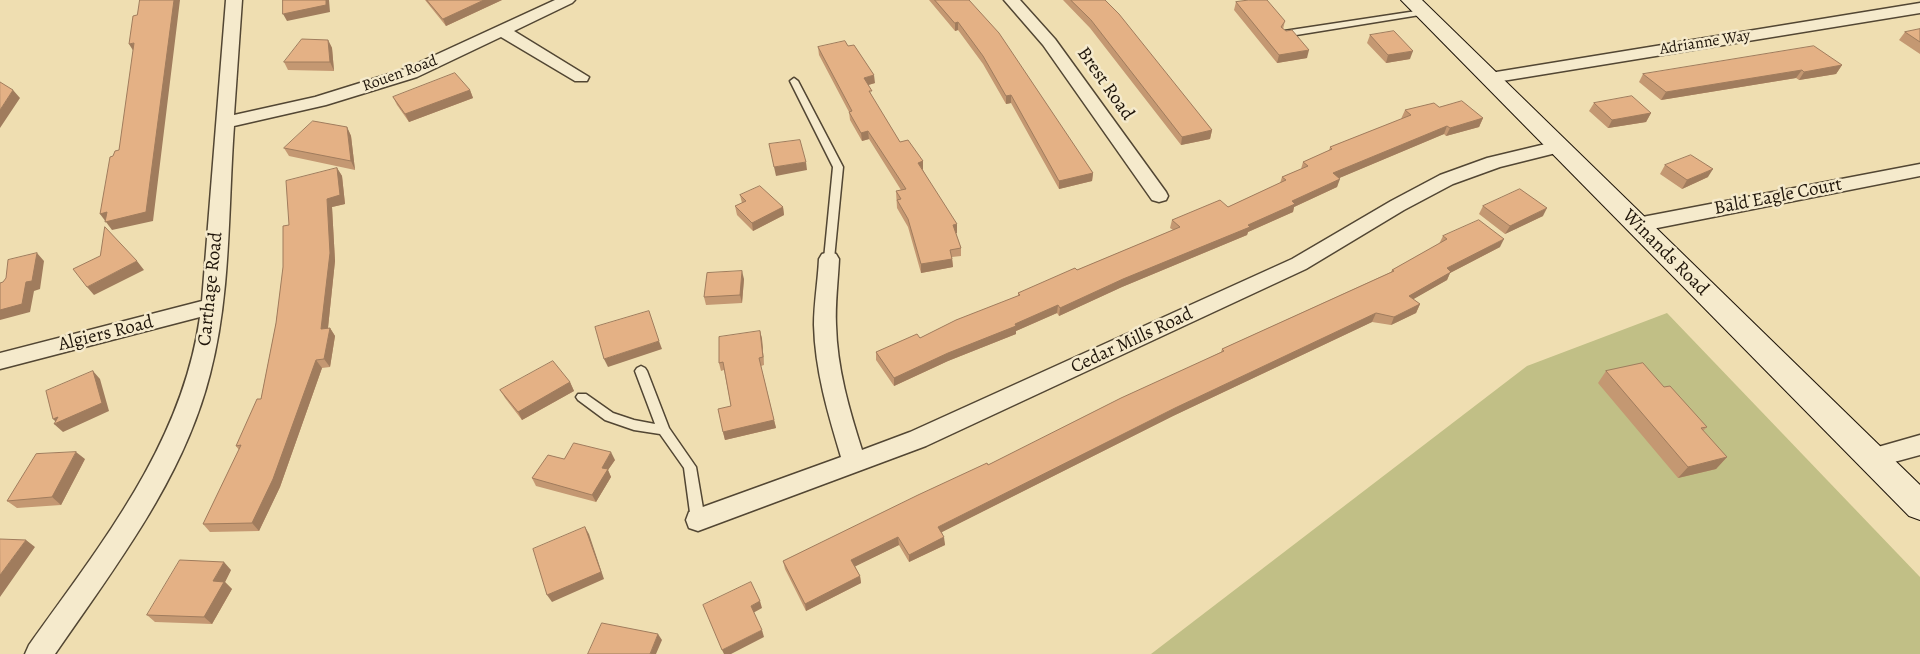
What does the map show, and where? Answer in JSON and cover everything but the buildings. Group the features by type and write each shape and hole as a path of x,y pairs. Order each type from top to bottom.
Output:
{"street":[{"name":"Carthage Road","path":"39,654 94,575 138,506 171,448 192,399 203,358 212,306 234,0"},
{"name":"Rouen Road","path":"225,124 320,101 410,73 567,0"},
{"name":"Brest Road","path":"1012,0 1049,42 1159,196"},
{"name":"Winands Road","path":"1417,6 1920,506"},
{"name":"Adrianne Way","path":"1490,78 1920,8"},
{"path":"503,31 581,77"},
{"name":"Cedar Mills Road","path":"698,520 855,464 918,439 1299,264 1337,244 1402,202 1433,186 1500,160 1558,146"},
{"name":"Bald Eagle Court","path":"1637,224 1920,170"},
{"path":"829,259 825,324 829,369 838,411 855,464"},
{"name":"Algiers Road","path":"0,361 212,306"},
{"path":"1872,458 1920,445"}],"lane":[{"path":"1284,34 1417,6"},
{"path":"794,80 838,167 829,259"},
{"path":"641,370 664,430 690,467 698,520"},
{"path":"582,397 609,417 634,425 664,430"}],"shaded area":[{"path":"1667,313 1920,577 1920,654 1151,654 1527,366"}]}
